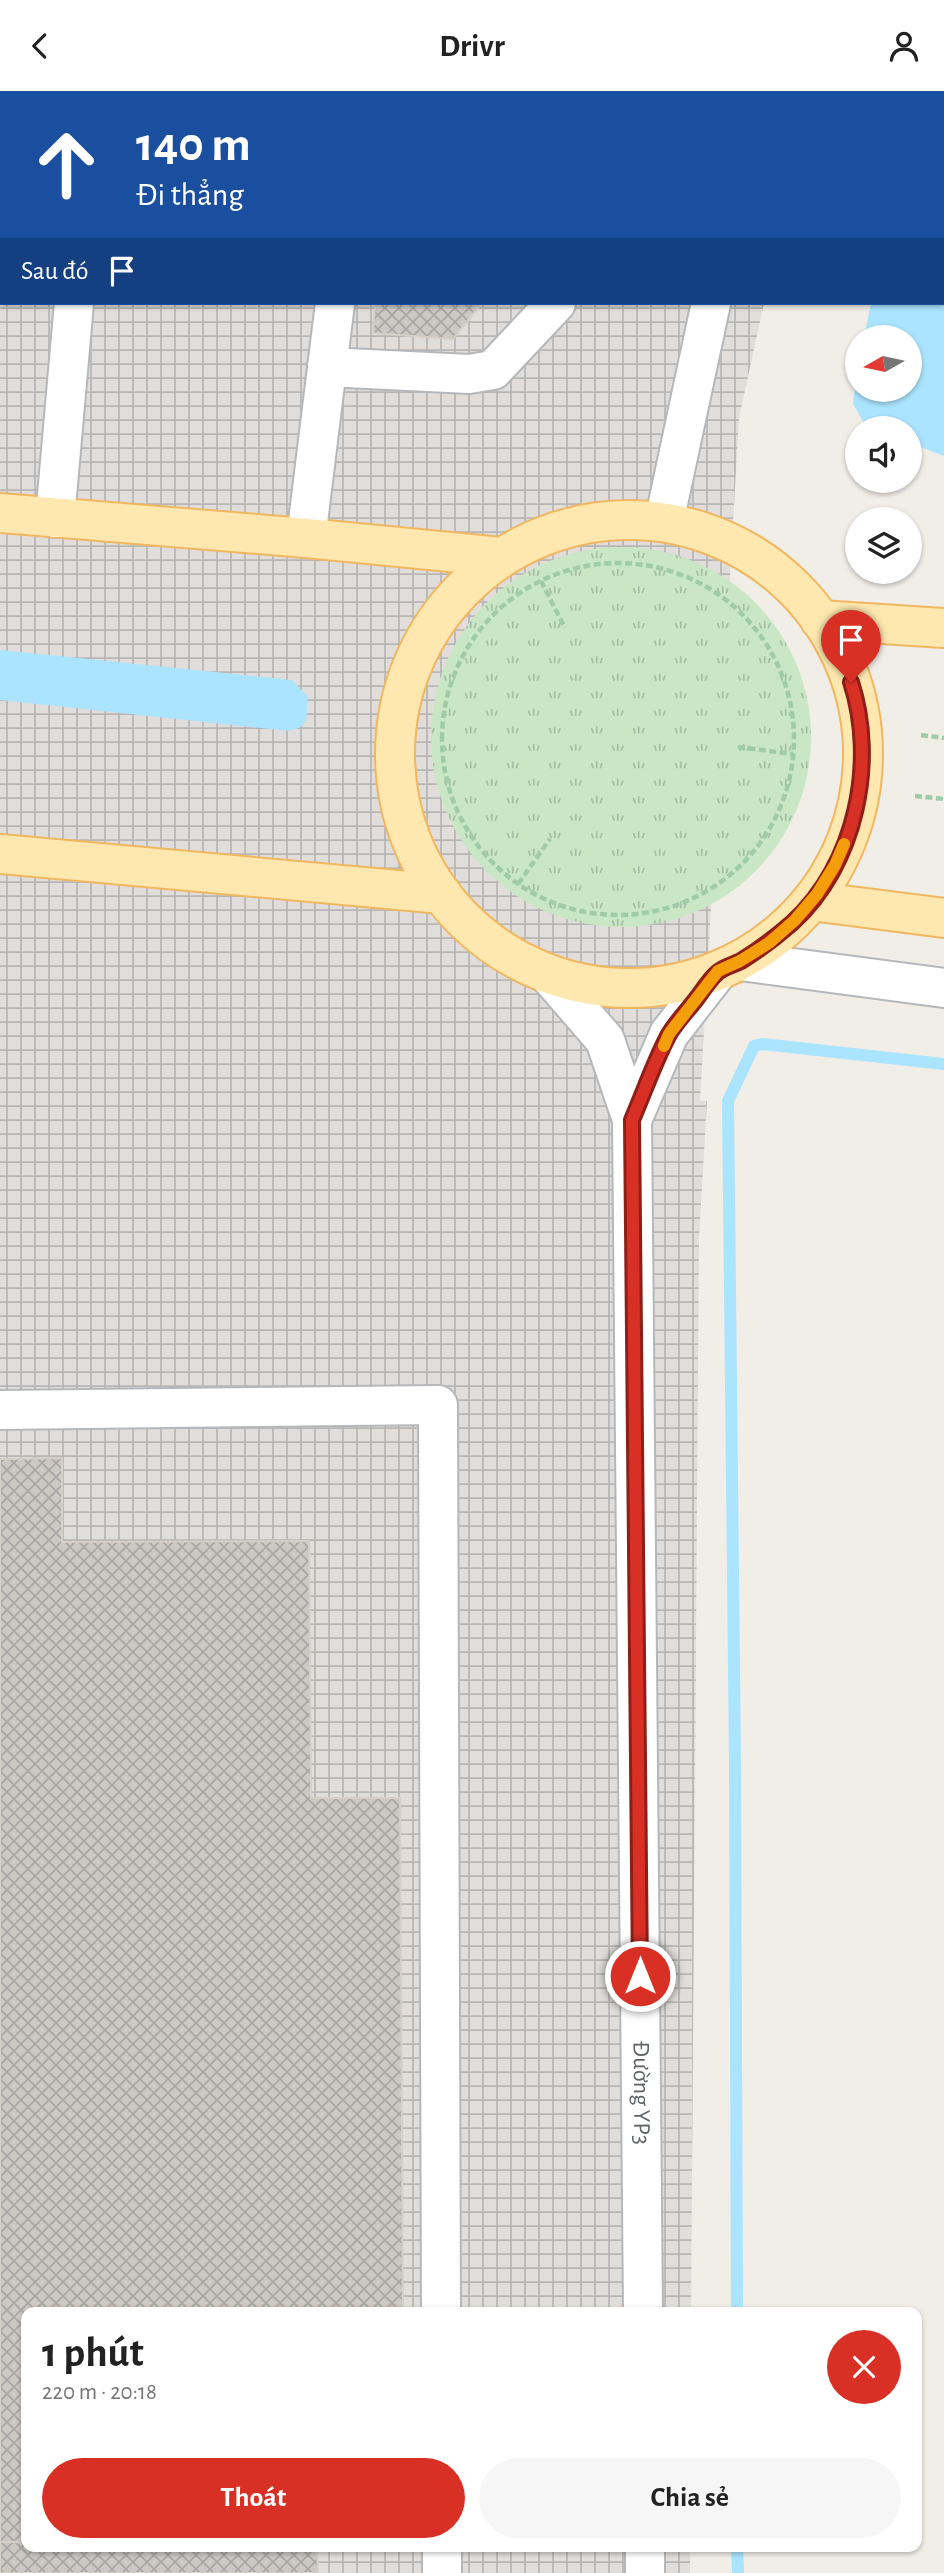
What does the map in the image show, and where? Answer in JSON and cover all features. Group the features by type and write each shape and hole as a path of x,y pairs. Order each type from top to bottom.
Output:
{"main road":[{"path":"0,513 306,538 501,558"},
{"path":"617,520 664,522 717,536 754,556 787,581 820,620 845,665 856,698 863,766 849,833 835,865 811,901 778,935 729,966 691,981 662,987 604,988 548,974 518,961 491,943 461,917 442,894 416,850 398,792 396,752 399,712 417,655 438,620 463,588 501,558 528,542 572,526 617,520"},
{"path":"820,620 944,628"},
{"path":"0,854 442,894"},
{"path":"811,901 944,918"}],"street":[{"path":"55,518 74,305"},
{"path":"306,538 335,305"},
{"path":"327,367 469,375 493,370 554,305"},
{"path":"664,522 712,305"},
{"path":"632,1120 669,1034 729,966 944,988"},
{"path":"548,974 605,1040 632,1120"},
{"name":"Đường YP3","path":"632,1120 643,2307"},
{"path":"0,1411 438,1405 441,2307"},
{"path":"442,2552 442,2573"},
{"path":"645,2552 645,2573"}],"path":[{"path":"626,563 675,572 719,596 755,630 770,650 781,673 793,722 793,754 785,796 775,819 762,841 728,877 684,903 636,915 611,916 562,907 518,884 481,849 456,806 445,770 443,720 457,670 474,638 490,618 509,601 541,581 564,571 588,565 626,563"},
{"path":"541,581 565,628"},
{"path":"921,735 944,738"},
{"path":"738,747 793,754"},
{"path":"915,796 944,799"},
{"path":"518,884 550,839"}],"shaded area":[{"path":"0,305 764,305 739,418 700,1101 707,1101 699,1238 691,2307 21,2307 21,2552 690,2552 690,2573 0,2573"}],"green space":[{"path":"621,547 658,551 694,562 726,579 755,603 779,632 796,664 807,700 811,737 807,774 796,810 779,842 755,871 726,895 694,912 658,923 621,927 584,923 548,912 516,895 487,871 463,842 446,810 435,774 431,737 435,700 446,664 463,632 487,603 516,579 548,562 584,551"}],"water":[{"path":"871,305 944,305 944,456 922,448 922,416 860,416 853,404 922,403 922,325 867,325"},
{"path":"0,650 292,680 308,697 306,721 299,728 288,731 0,700"}],"building":[{"path":"375,305 480,305 453,339 373,333"},
{"path":"62,1458 62,1542 309,1541 311,1798 400,1798 403,2307 21,2307 21,2542 0,2542 0,1459"},
{"path":"0,2542 21,2542 21,2552 317,2552 318,2573 0,2573"}],"waterway":[{"path":"737,2307 728,1101 754,1046 762,1044 944,1064"},
{"path":"737,2552 738,2573"}],"slow traffic":[{"path":"664,1046 669,1034 718,971 769,943 795,920 817,894 844,844"}],"route":[{"path":"640,1976 632,1120 669,1034 718,971 769,943 795,920 817,894 835,865 849,833 863,766 861,732 851,682"}]}
